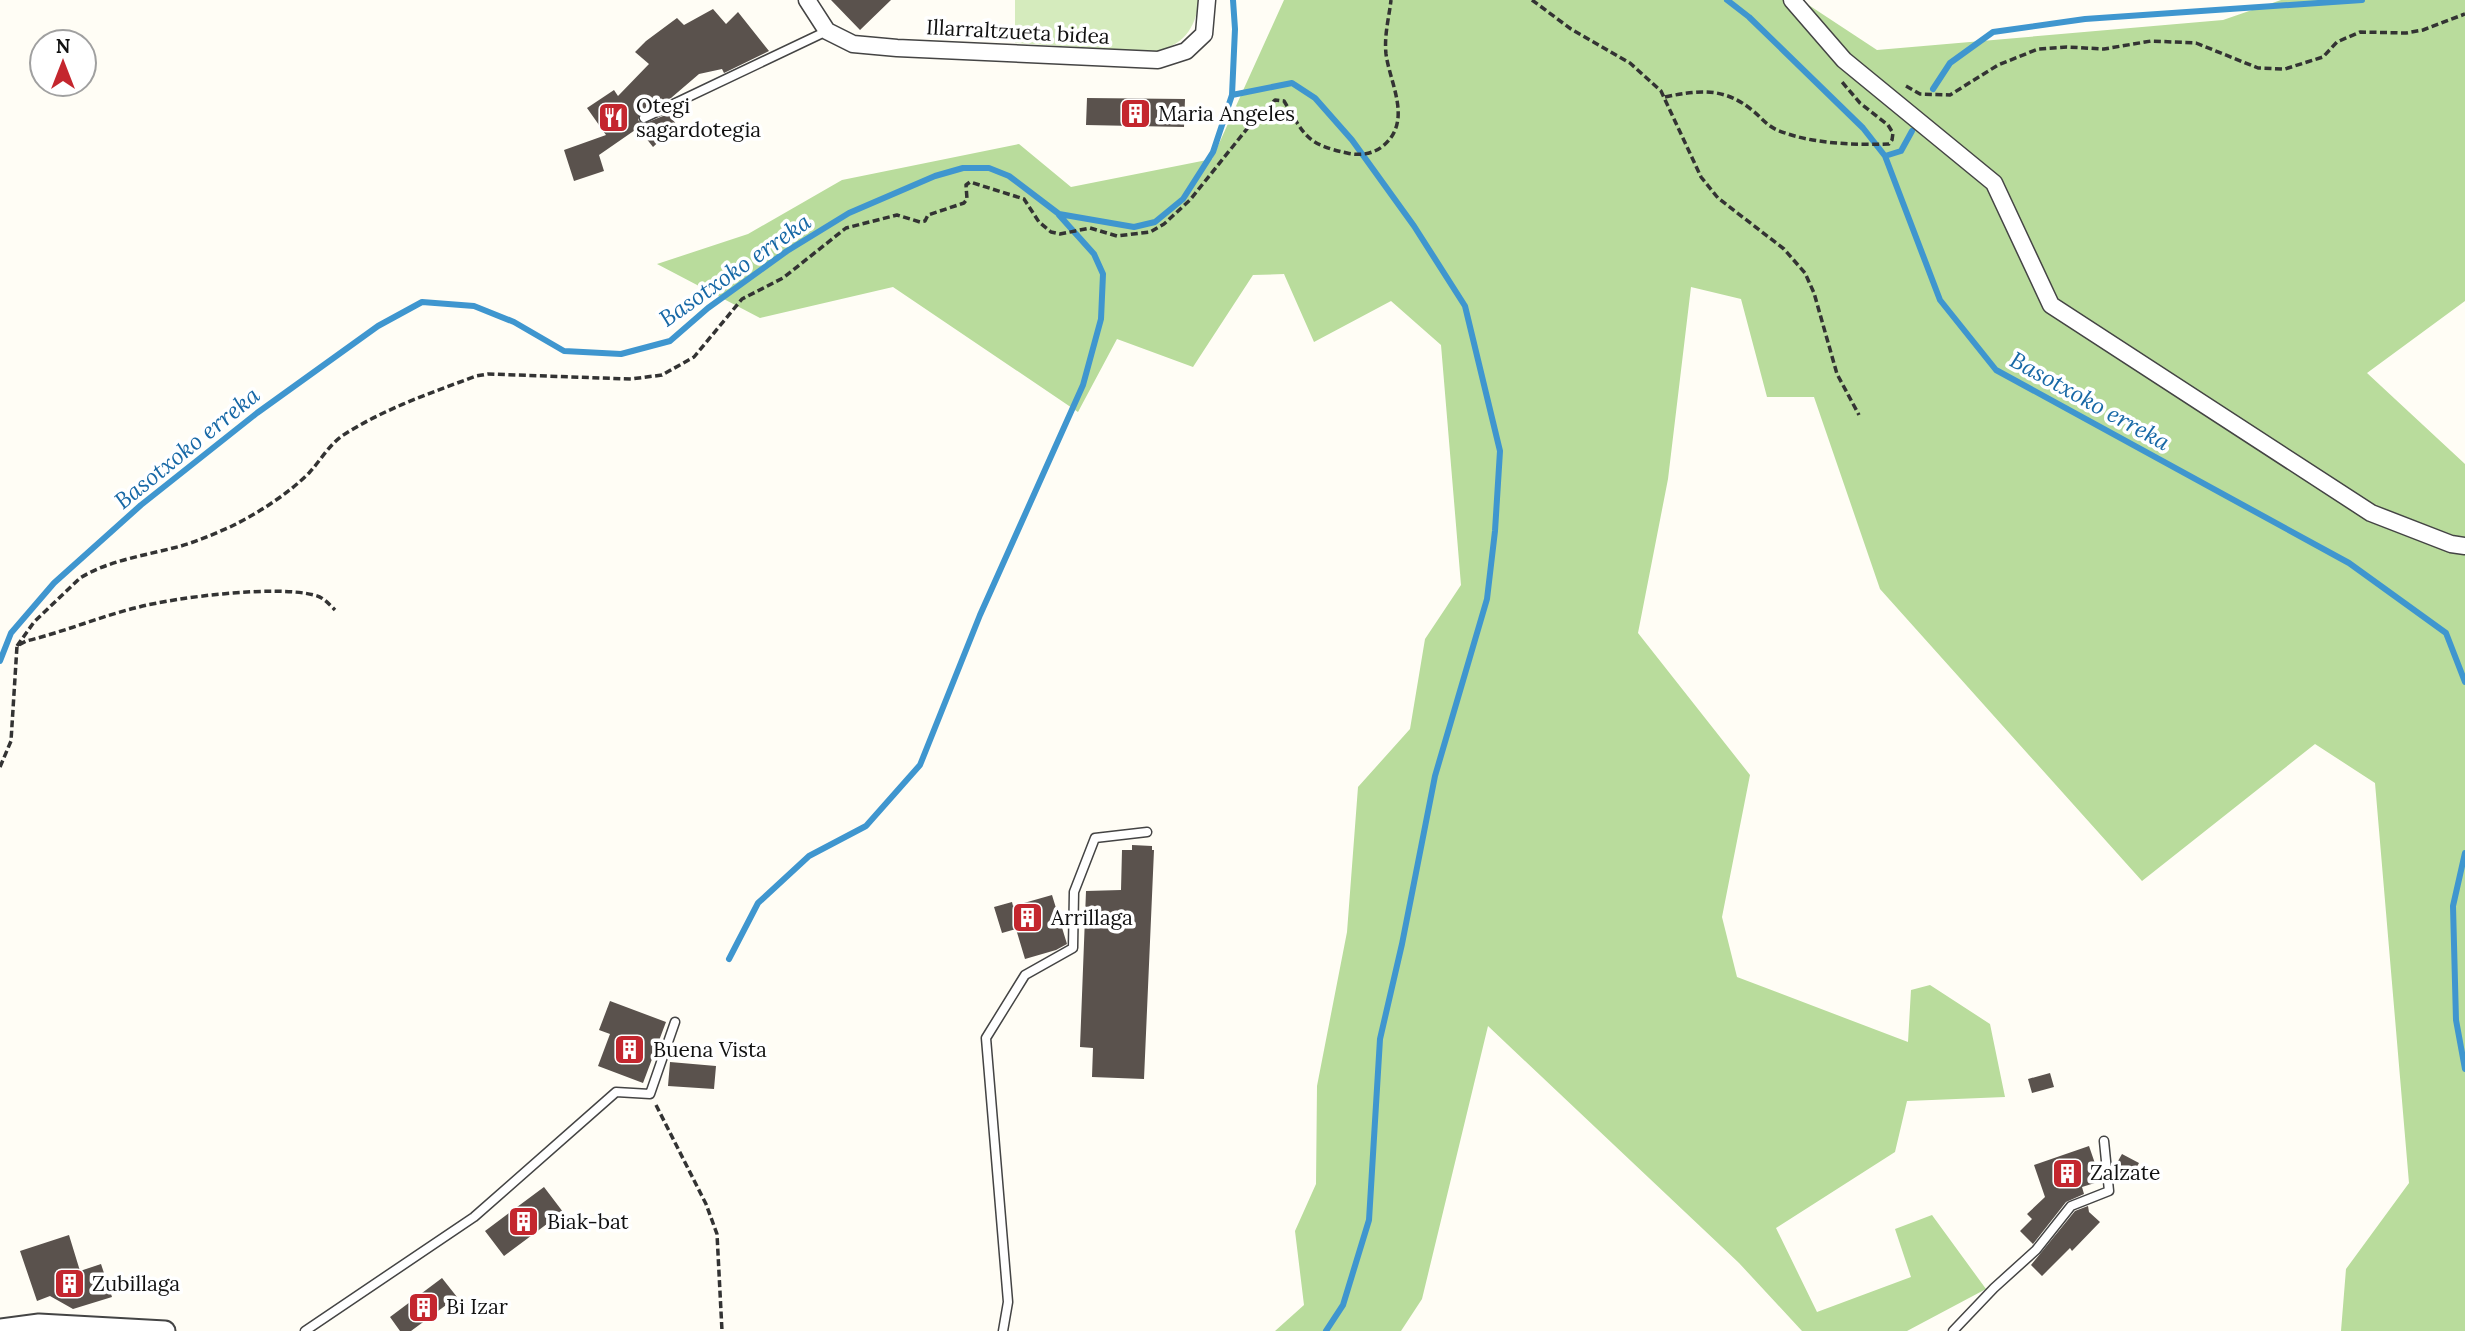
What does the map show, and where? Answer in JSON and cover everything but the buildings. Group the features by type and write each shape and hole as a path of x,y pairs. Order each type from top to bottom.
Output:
{"street":[{"path":"807,0 827,31"},
{"name":"Illarraltzueta bidea","path":"827,31 853,44 897,48 1158,60 1186,51 1204,34 1207,0"},
{"path":"1791,0 1843,60 1994,183 2052,305 2371,513 2465,547"},
{"path":"0,1329 39,1324 165,1331"}],"lane":[{"path":"644,118 827,31"},
{"path":"1003,1331 1008,1303 985,1038 1025,975 1073,948 1074,892 1095,838 1147,832"},
{"path":"305,1331 474,1217 616,1092 650,1094 674,1022"},
{"path":"1953,1331 1994,1287 2036,1250 2071,1206 2109,1191 2104,1140"}],"path":[{"path":"0,767 12,729 17,646 34,622 88,573 197,542 231,526 292,487 309,473 343,435 396,406 476,376 488,374 631,379 648,378 673,370 694,357 742,299 783,278 846,228 897,215 925,221 928,215 964,203 967,199 966,185 970,182 1024,199 1039,222 1051,232 1090,228 1108,235 1140,235 1164,224 1190,200 1257,117 1275,100 1284,101 1310,141 1322,147 1355,155 1378,150 1388,141 1399,114 1386,53 1386,29 1391,0"},
{"path":"1532,0 1571,29 1630,63 1650,79 1665,97 1692,160 1709,188 1784,249 1805,273 1814,293 1837,374 1859,415"},
{"path":"1900,83 1920,94 1951,95 1998,65 2038,49 2104,49 2151,41 2196,43 2258,68 2285,69 2323,57 2337,42 2360,33 2406,33 2465,15"},
{"path":"1665,97 1698,90 1727,96 1745,105 1777,130 1807,139 1889,144 1893,133"},
{"path":"17,646 139,607 189,599 288,591 316,595 335,610"},
{"path":"650,1094 706,1204 716,1234 722,1331"}],"green space":[{"path":"1015,0 1200,0 1186,35 1172,46 1152,52 1015,43"},
{"path":"1284,0 1801,0 1877,50 2223,20 2281,0 2465,0 2465,301 2367,373 2465,464 2465,1331 2341,1331 2346,1269 2409,1183 2375,783 2315,744 2142,881 1880,589 1814,397 1767,397 1741,299 1691,287 1668,479 1638,633 1750,775 1722,917 1737,977 1908,1042 1911,990 1930,985 1990,1024 2005,1097 1907,1101 1895,1152 1776,1228 1817,1312 1911,1277 1895,1229 1932,1215 1986,1289 1907,1331 1802,1331 1739,1263 1488,1026 1422,1299 1401,1331 1275,1331 1304,1305 1295,1231 1316,1184 1317,1086 1347,932 1358,787 1410,729 1425,639 1461,585 1441,345 1391,301 1314,342 1284,274 1253,275 1193,367 1117,339 1078,412 893,287 760,318 657,264 748,234 842,180 1019,144 1071,187 1212,159"}],"waterway":[{"name":"Basotxoko erreka","path":"0,661 11,633 54,583 141,505 257,413 378,326 422,302 474,306 514,322 564,351 621,354 670,341 708,308 787,251 849,213 935,176 963,168 989,168 1009,176 1059,214 1134,227 1155,222 1183,199 1213,152 1232,95 1235,29 1233,0"},
{"name":"Basotxoko erreka","path":"1727,0 1749,17 1863,128 1885,156 1940,300 1996,370 2349,563 2446,633 2465,682"},
{"path":"1933,89 1950,63 1993,32 2085,19 2362,0"},
{"path":"1232,95 1292,83 1315,98 1352,140 1414,226 1465,306 1500,451 1487,599 1435,776 1380,1039 1369,1220 1343,1305 1326,1331"},
{"path":"1885,156 1901,151 1912,131"},
{"path":"729,959 758,903 809,856 866,826 920,765 980,615 1083,385 1101,319 1103,274 1094,254 1059,215"},
{"name":"Basotxoko erreka","path":"2465,853 2453,906 2456,1020 2465,1069"}],"place":[{"name":"Maria Angeles","path":"1135,114"},
{"name":"Otegi sagardotegia","path":"613,118"},
{"name":"Arrillaga","path":"1028,918"},
{"name":"Buena Vista","path":"630,1050"},
{"name":"Zalzate","path":"2067,1173"},
{"name":"Biak-bat","path":"524,1222"},
{"name":"Zubillaga","path":"69,1284"},
{"name":"Bi Izar","path":"423,1307"}]}
